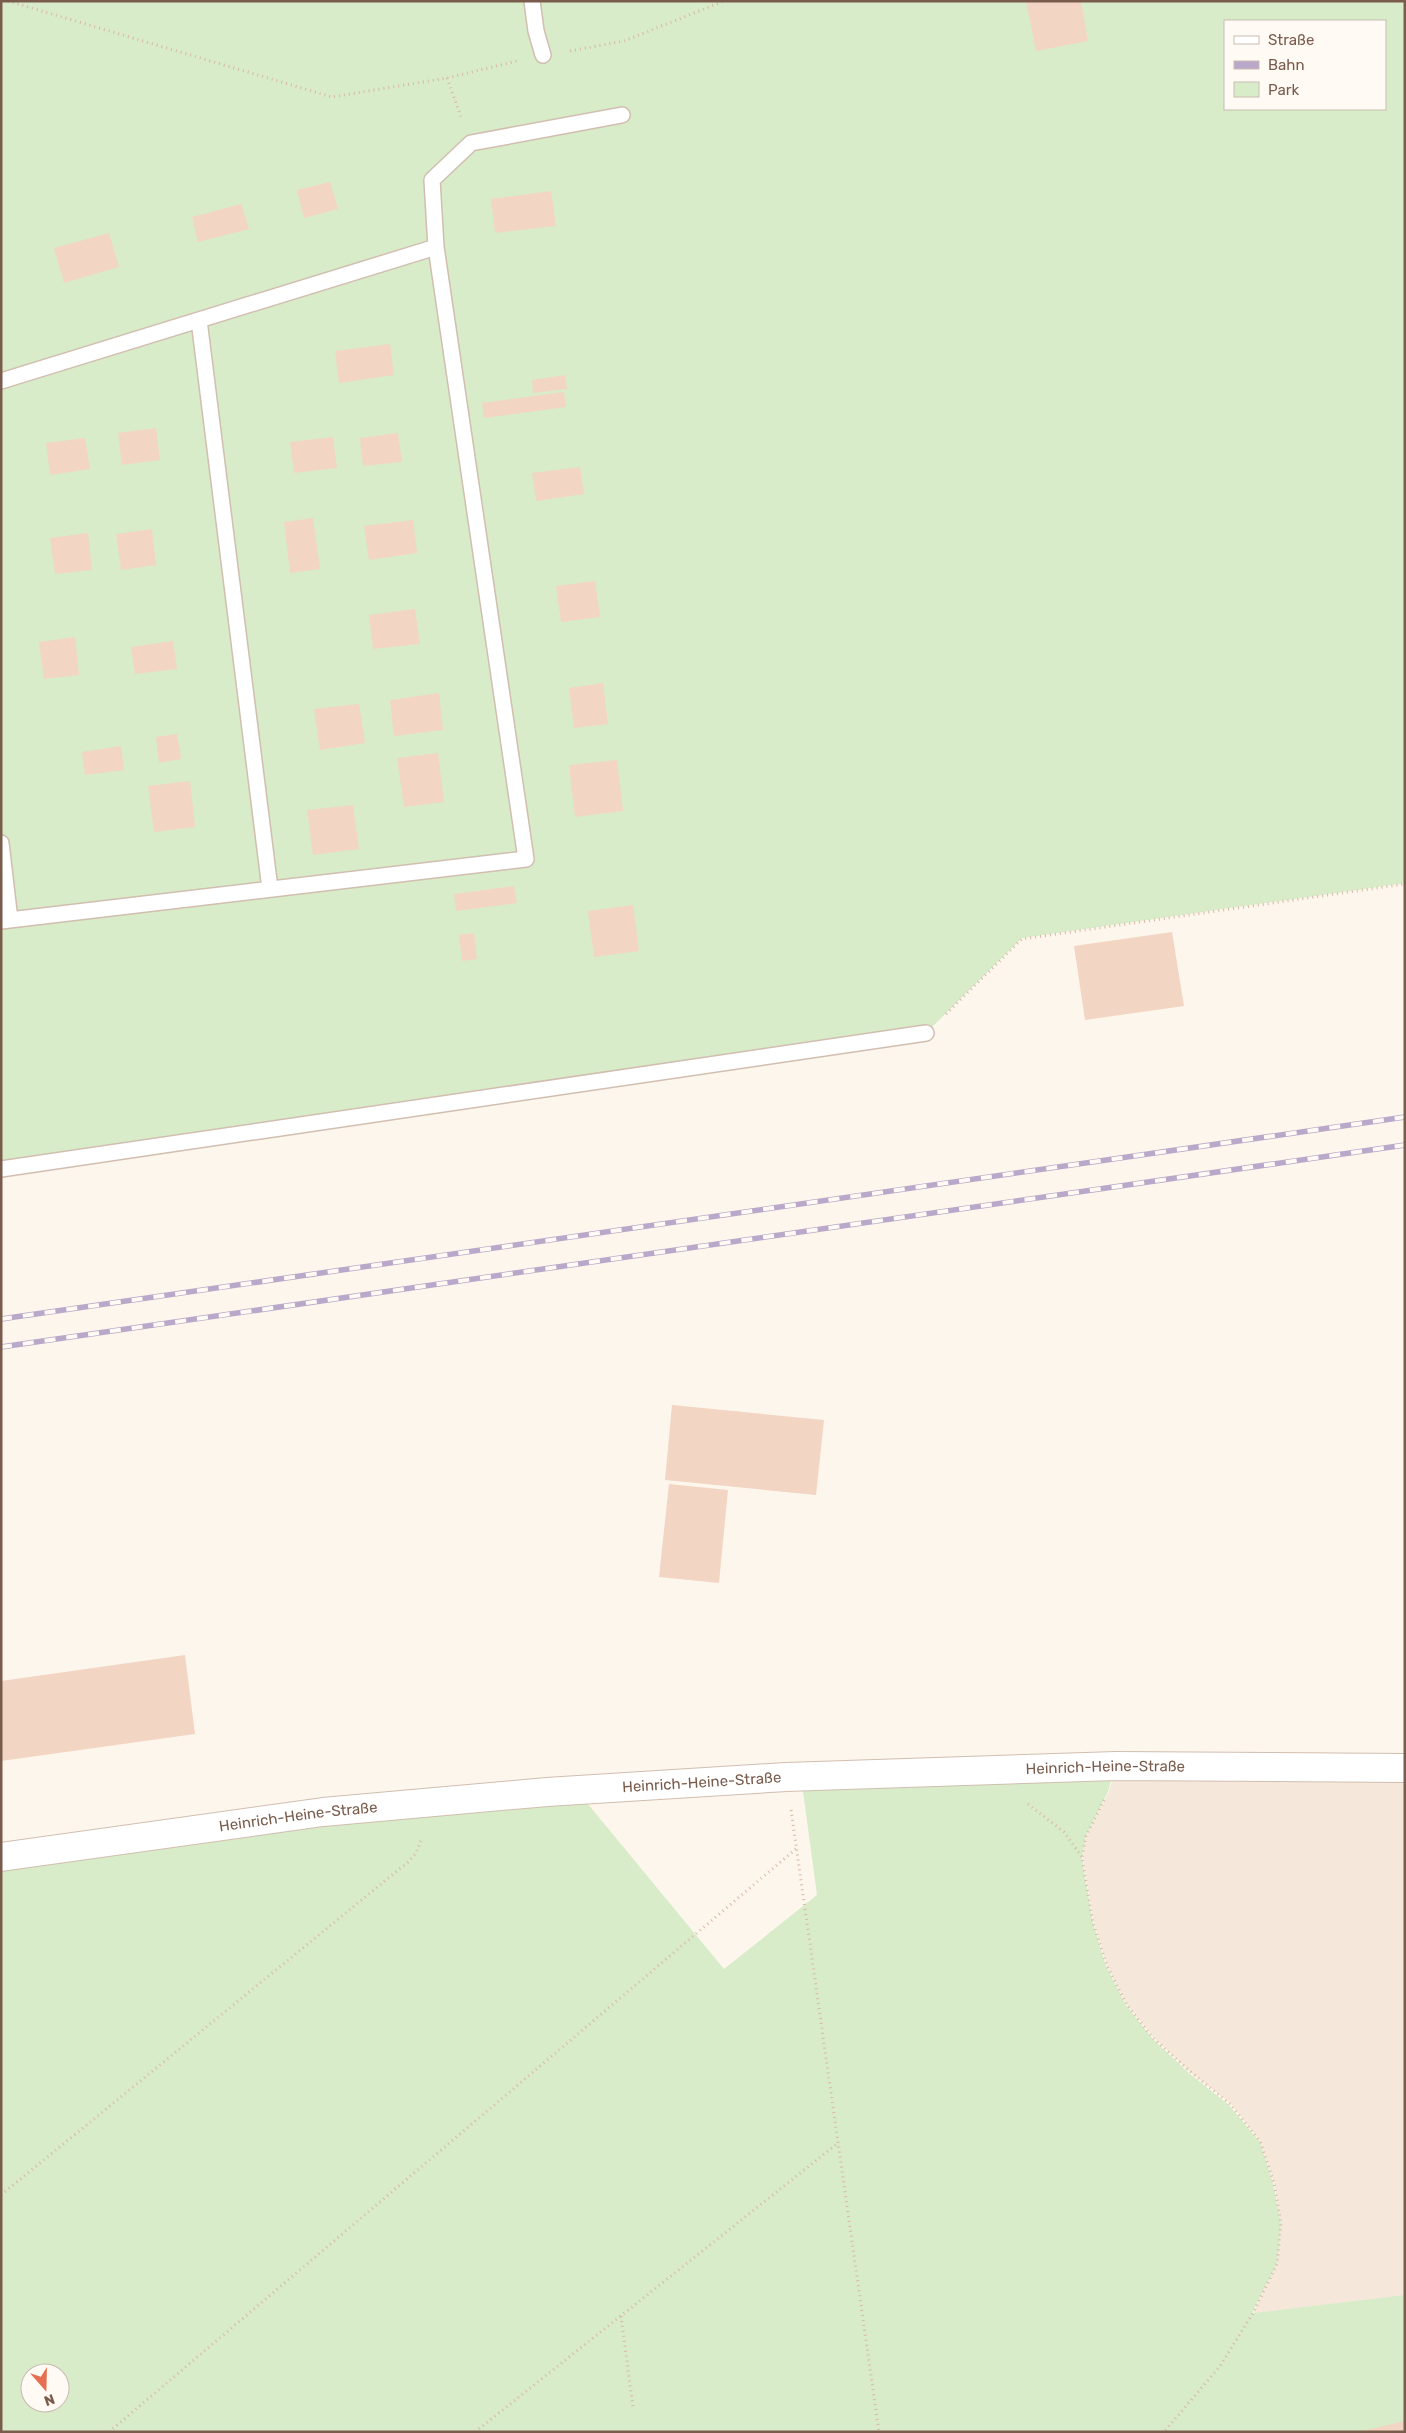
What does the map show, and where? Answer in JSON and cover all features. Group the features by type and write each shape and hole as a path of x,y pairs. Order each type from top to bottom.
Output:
{"street":[{"name":"Heinrich-Heine-Straße","path":"1,1857 323,1812 547,1792 786,1777 985,1769 1116,1766 1405,1768"}],"lane":[{"path":"532,1 536,31 543,55"},
{"path":"1,843 5,921 526,859 436,247 432,180 471,143 622,115"},
{"path":"1,381 436,247"},
{"path":"199,320 270,889"},
{"path":"1,1168 926,1034"}],"path":[{"path":"8,1 332,97 447,78 543,55 624,41 724,1"},
{"path":"447,78 471,143"},
{"path":"926,1034 1022,939 1162,917 1405,884"},
{"path":"1116,1766 1109,1792 1086,1836 1082,1858 1096,1932 1107,1966 1127,2004 1153,2038 1230,2104 1260,2141 1274,2182 1281,2223 1277,2264 1253,2313 1220,2366 1164,2432"},
{"path":"985,1769 1064,1832 1082,1858"},
{"path":"786,1777 879,2432"},
{"path":"1,2195 408,1862 416,1853 424,1833 419,1804"},
{"path":"109,2432 797,1848"},
{"path":"475,2432 838,2144"},
{"path":"621,2315 633,2407"}],"shaded area":[{"path":"1116,1766 1405,1768 1405,2296 1253,2313 1277,2264 1281,2223 1274,2183 1260,2141 1230,2103 1191,2073 1154,2038 1127,2005 1107,1966 1094,1923 1083,1858 1086,1836 1109,1792"}],"green space":[{"path":"1,1 1405,1 1405,883 1022,938 926,1033 1,1168 1,382 435,247 1,380"},
{"path":"1115,1766 1108,1792 1086,1836 1082,1858 1093,1923 1106,1966 1126,2005 1153,2039 1190,2074 1229,2105 1260,2142 1273,2183 1281,2224 1277,2264 1252,2313 1405,2295 1405,2432 1,2432 1,1857 578,1792 724,1969 817,1895 801,1777"}],"building":[{"path":"1026,1 1081,1 1088,41 1036,51"},
{"path":"330,182 338,209 304,218 297,190"},
{"path":"551,191 556,226 495,233 491,199"},
{"path":"241,204 249,229 198,242 192,217"},
{"path":"109,233 119,267 64,283 54,248"},
{"path":"390,344 394,375 339,383 335,351"},
{"path":"565,375 567,389 533,393 532,380"},
{"path":"564,392 566,407 484,418 482,403"},
{"path":"156,428 160,460 122,465 118,433"},
{"path":"398,433 402,462 363,466 360,438"},
{"path":"333,437 337,468 294,473 290,442"},
{"path":"85,438 90,469 50,475 46,443"},
{"path":"580,467 584,494 536,501 532,473"},
{"path":"313,518 320,569 290,573 284,522"},
{"path":"413,520 417,553 369,560 364,526"},
{"path":"152,529 156,565 121,570 116,534"},
{"path":"88,533 92,570 55,574 50,538"},
{"path":"595,581 600,617 561,622 556,586"},
{"path":"415,609 420,644 373,649 369,615"},
{"path":"75,637 79,675 44,679 39,642"},
{"path":"173,641 177,669 135,674 131,647"},
{"path":"603,683 608,724 574,728 569,688"},
{"path":"439,693 443,730 394,736 390,700"},
{"path":"359,704 365,743 320,750 314,709"},
{"path":"177,734 181,759 159,763 156,737"},
{"path":"121,746 124,770 85,775 82,752"},
{"path":"438,753 444,802 404,807 397,758"},
{"path":"617,760 623,811 575,817 569,765"},
{"path":"190,781 195,827 154,832 148,786"},
{"path":"353,805 359,849 313,855 307,810"},
{"path":"514,886 517,903 456,911 454,894"},
{"path":"633,905 639,951 594,957 588,911"},
{"path":"1172,932 1184,1006 1085,1020 1074,946"},
{"path":"474,933 477,959 462,961 459,935"},
{"path":"672,1405 824,1420 816,1495 665,1480"},
{"path":"669,1484 728,1490 719,1583 659,1577"},
{"path":"185,1655 195,1734 1,1761 1,1681"},
{"path":"1405,2421 1405,2432 1362,2432 1362,2431"}],"railway":[{"path":"1,1319 1405,1117"},
{"path":"1,1347 1405,1145"}]}
